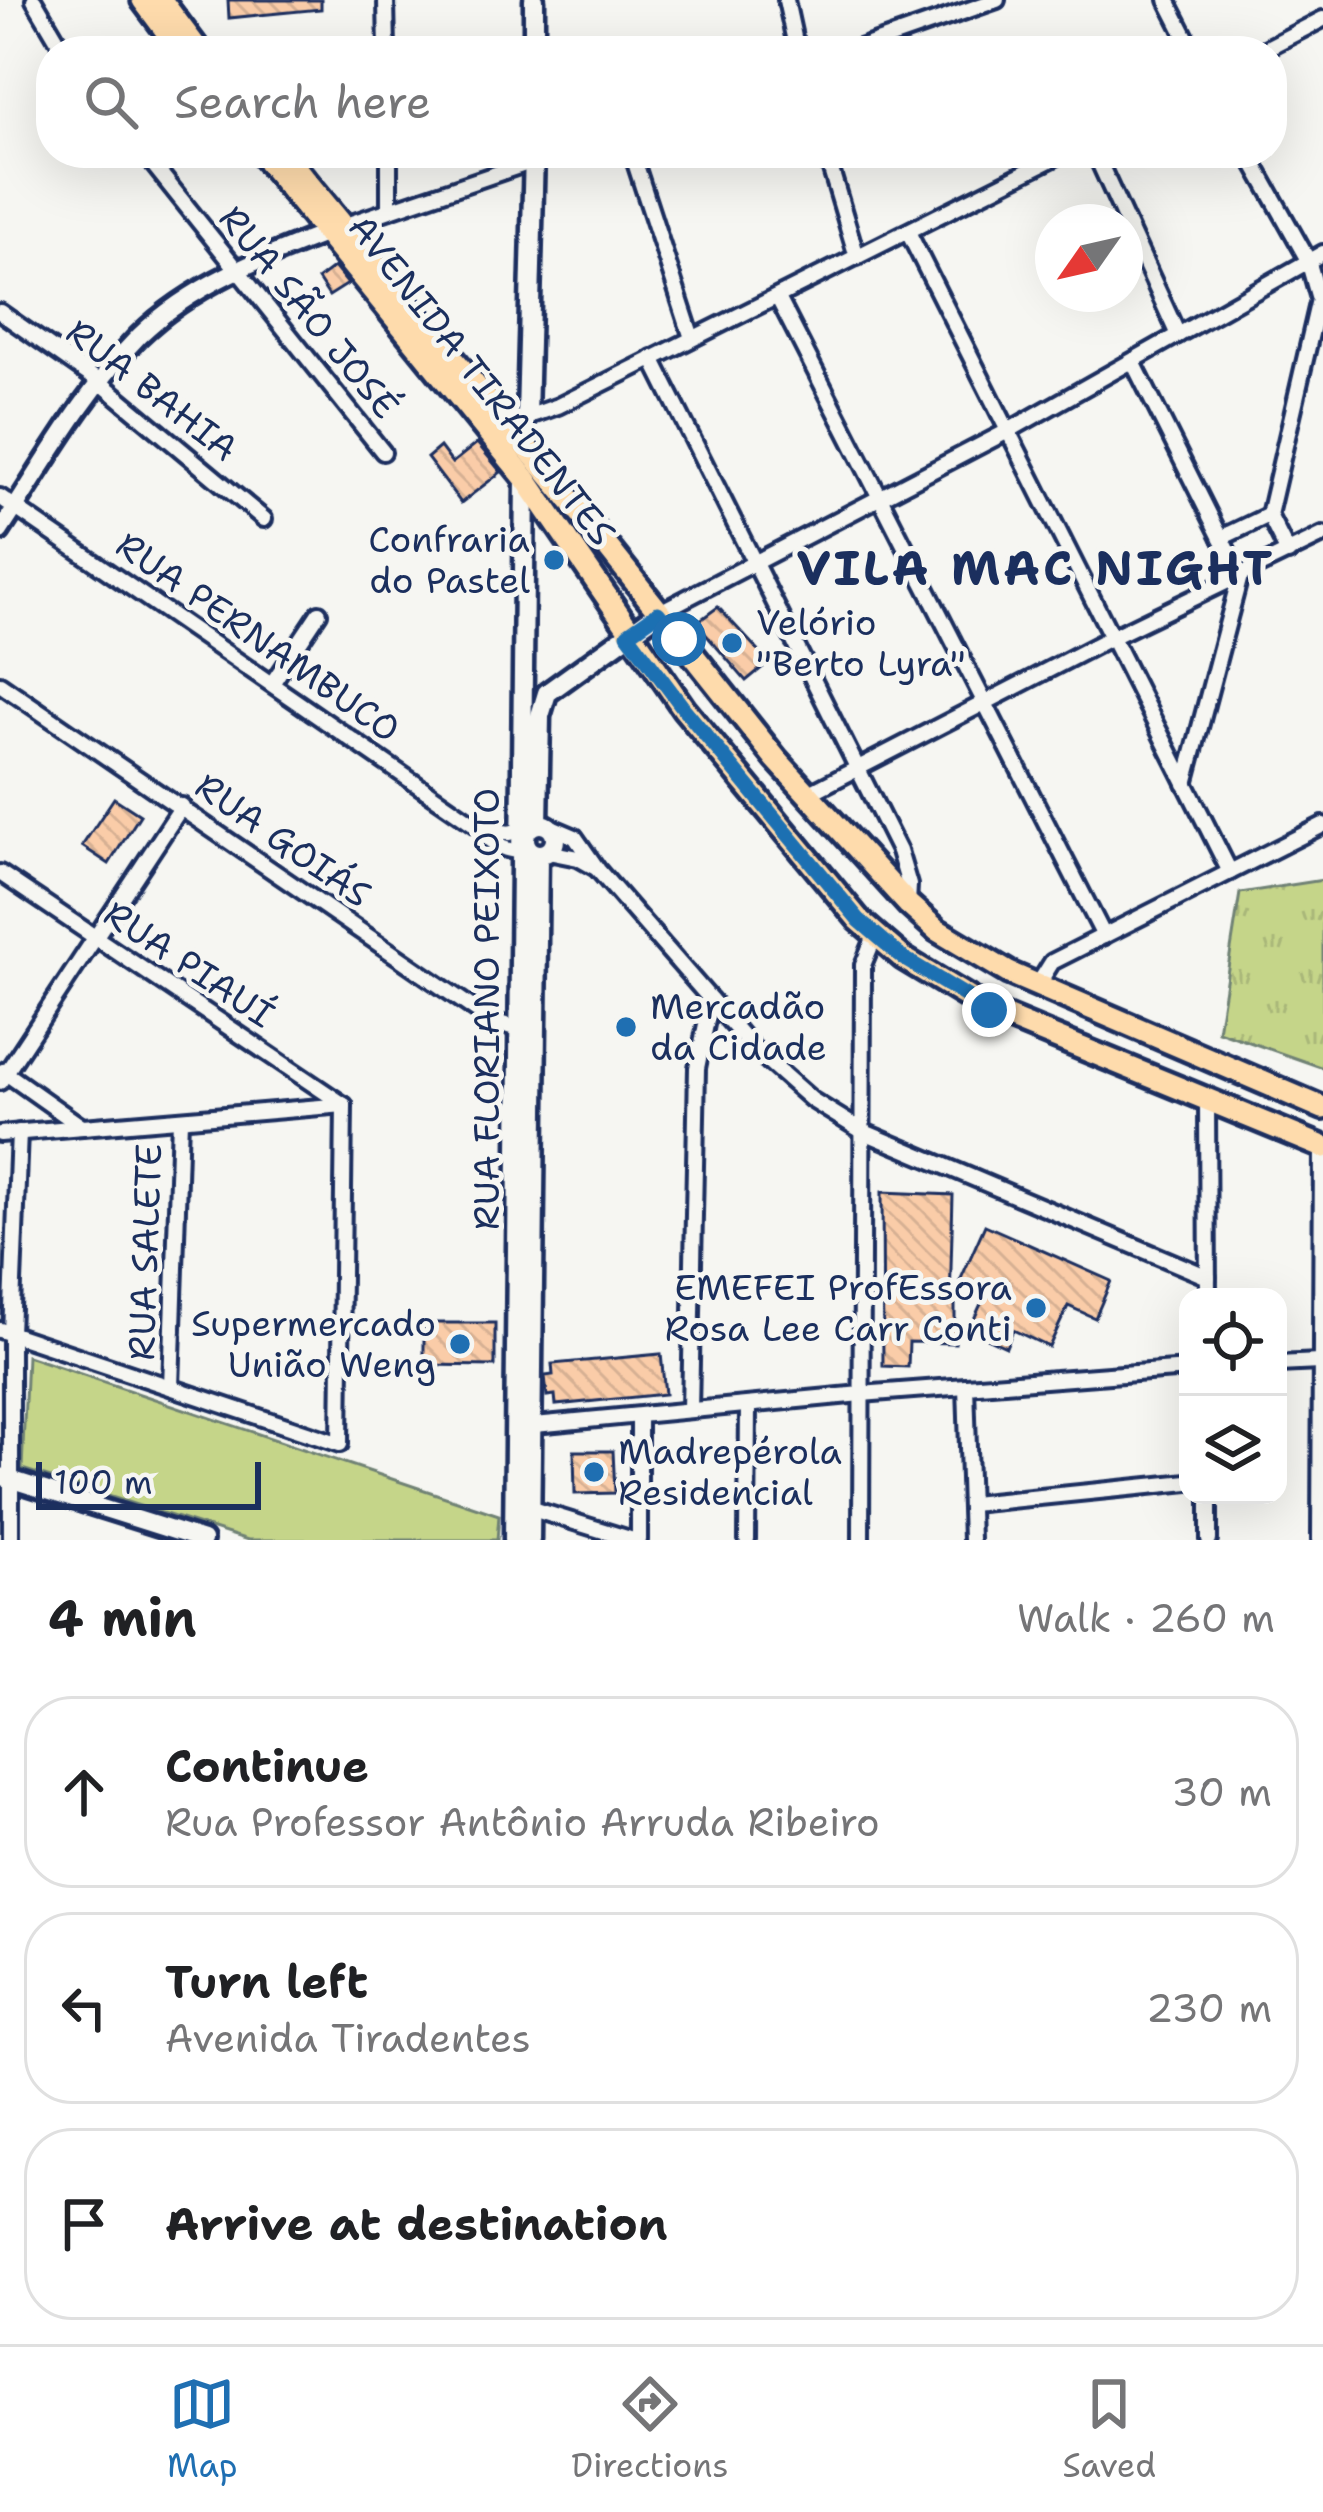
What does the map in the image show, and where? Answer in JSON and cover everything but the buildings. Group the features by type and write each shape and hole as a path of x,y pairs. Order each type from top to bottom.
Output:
{"main road":[{"path":"143,0 170,36"},
{"path":"161,0 188,36"},
{"path":"534,0 534,36"},
{"name":"AVENIDA TIRADENTES","path":"276,168 515,434 806,794 908,904 976,955 1037,986 1323,1108"},
{"name":"AVENIDA TIRADENTES","path":"293,168 335,229"},
{"path":"515,434 533,168"},
{"name":"AVENIDA TIRADENTES","path":"515,434 525,478 628,634 774,821 875,936 933,978 989,1010 1322,1146"},
{"name":"RUA FLORIANO PEIXOTO","path":"525,478 523,677 534,827"},
{"path":"523,677 548,694 658,613"},
{"name":"RUA FLORIANO PEIXOTO","path":"530,1540 523,1506 529,1031 540,716 548,694"},
{"path":"534,827 556,839 534,853"},
{"name":"RUA FLORIANO PEIXOTO","path":"514,1540 523,1506"}],"street":[{"path":"34,0 55,36"},
{"path":"386,0 387,36"},
{"path":"786,0 794,36"},
{"path":"894,36 997,0"},
{"path":"1167,0 1185,36"},
{"path":"1287,38 1323,19"},
{"name":"RUA SÃO JOSÉ","path":"156,168 382,452"},
{"path":"388,168 389,210"},
{"path":"0,531 100,382 164,315 237,270 504,168"},
{"path":"637,168 692,338"},
{"path":"830,168 857,257"},
{"path":"515,434 558,406 1034,168"},
{"path":"1102,168 1178,335"},
{"path":"1256,168 1308,260 1319,299 1269,515 1288,553"},
{"path":"908,232 1231,872"},
{"path":"658,613 1008,431 1323,253"},
{"path":"778,298 1104,936"},
{"name":"RUA BAHIA","path":"0,312 100,382 264,518"},
{"path":"652,358 899,851 909,885 908,904"},
{"path":"1133,362 1240,577 1185,784"},
{"name":"RUA PERNAMBUCO","path":"0,496 480,828 504,850 578,858 598,870"},
{"path":"1221,538 1269,515"},
{"path":"806,794 1323,536"},
{"path":"272,682 319,613"},
{"name":"RUA GOIÁS","path":"0,683 490,1020 529,1031"},
{"path":"82,1126 2,1075 182,806"},
{"path":"1037,986 1052,962 1323,825"},
{"path":"480,828 509,833 534,827 575,837 710,1000 781,1074 862,1131 1208,1277"},
{"name":"RUA PIAUÍ","path":"0,873 344,1105"},
{"path":"861,1540 863,965 875,936"},
{"path":"690,1410 698,1068 710,1000"},
{"path":"1207,1102 1208,1288"},
{"path":"0,1134 344,1105 340,1444 5,1332"},
{"name":"RUA SALETE","path":"171,1388 180,1119"},
{"path":"10,1540 5,1332 19,1132"},
{"path":"1320,1540 1322,1146"},
{"path":"1287,1363 1319,1361"},
{"path":"524,1426 966,1385 1179,1371"},
{"path":"966,1385 971,1540"},
{"path":"746,1540 748,1406"},
{"path":"523,1506 636,1540 639,1416"},
{"path":"6,1478 191,1538"},
{"path":"970,1504 1179,1483"},
{"path":"1209,1504 1209,1540"}],"green space":[{"path":"1323,880 1323,1068 1218,1031 1240,893"},
{"path":"27,1356 499,1515 497,1540 248,1540 22,1469"}],"place":[{"name":"Confraria do Pastel","path":"554,560"},
{"name":"Velório \"Berto Lyra\"","path":"732,643"},
{"name":"Mercadão da Cidade","path":"626,1027"},
{"name":"EMEFEI ProfEssora Rosa Lee Carr Conti","path":"1036,1308"},
{"name":"Supermercado União Weng","path":"460,1344"},
{"name":"Madrepérola Residencial","path":"594,1472"}],"district":[{"name":"VILA MAC NIGHT","path":"1036,568"}],"route":[{"path":"679,639 658,613 628,634 774,821 859,920 903,958 989,1010"}]}
